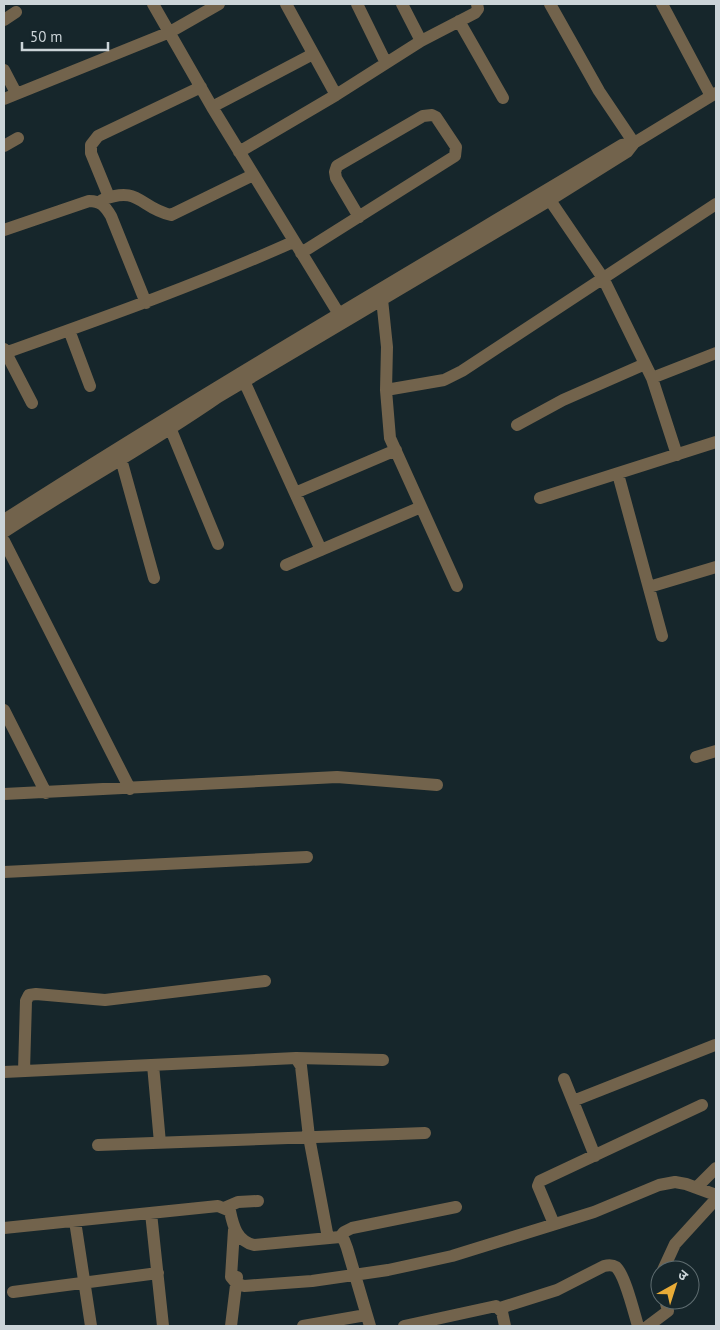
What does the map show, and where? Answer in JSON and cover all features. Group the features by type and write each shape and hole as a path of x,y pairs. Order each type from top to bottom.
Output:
{"street":[{"path":"153,4 212,107 340,317"},
{"path":"4,100 16,93 170,32 219,4"},
{"path":"286,4 336,95"},
{"path":"357,4 386,63"},
{"path":"402,4 421,40"},
{"path":"239,152 336,95 421,40 475,12 478,9 477,4"},
{"path":"550,4 600,91 634,142"},
{"path":"4,520 116,448 547,195 627,152 634,142 714,94 662,4"},
{"path":"4,20 16,12"},
{"path":"458,21 503,98"},
{"path":"212,107 313,54"},
{"path":"4,70 16,93"},
{"path":"146,303 106,207 91,153 91,145 98,136 201,87"},
{"path":"301,253 359,217 455,156 456,146 436,117 423,116 337,166 336,178 359,217"},
{"path":"4,146 18,138"},
{"path":"4,230 118,193 130,194 164,214 171,215 253,175"},
{"path":"547,195 603,278 652,378 676,455"},
{"path":"4,532 171,430 340,317 382,299 547,195"},
{"path":"386,390 444,380 462,371 716,204"},
{"path":"32,403 4,351 146,303 228,271 293,242"},
{"path":"382,299 387,347 386,390 390,438 457,586"},
{"path":"69,330 90,386"},
{"path":"652,378 716,353"},
{"path":"517,425 563,400 645,364"},
{"path":"244,381 321,550"},
{"path":"171,430 218,544"},
{"path":"540,498 716,442"},
{"path":"295,493 396,450"},
{"path":"121,459 154,578"},
{"path":"618,474 662,636"},
{"path":"286,565 421,507"},
{"path":"4,541 130,789"},
{"path":"649,587 716,567"},
{"path":"4,710 46,793"},
{"path":"696,757 716,751"},
{"path":"4,794 337,777 437,785"},
{"path":"4,872 307,857"},
{"path":"24,1071 26,1001 29,995 105,1000 266,981"},
{"path":"573,1101 715,1045"},
{"path":"4,1072 296,1058 383,1060"},
{"path":"296,1058 301,1066 309,1137 334,1237"},
{"path":"153,1065 160,1142"},
{"path":"564,1079 595,1156"},
{"path":"554,1224 538,1186 540,1181 702,1105"},
{"path":"98,1145 425,1133"},
{"path":"697,1187 716,1168"},
{"path":"4,1228 218,1206 230,1211 234,1230 231,1278 244,1286 356,1274 452,1256 594,1212 660,1185 676,1182 697,1187 716,1195"},
{"path":"667,1260 674,1244 716,1199"},
{"path":"224,1208 238,1202 258,1201"},
{"path":"234,1230 244,1241 254,1245 334,1237 352,1228 456,1207"},
{"path":"151,1213 164,1326"},
{"path":"75,1221 91,1326"},
{"path":"303,1326 368,1321 356,1274 344,1240 334,1237"},
{"path":"404,1326 490,1306 500,1308 557,1290 604,1266 610,1265 616,1267 621,1274 638,1326"},
{"path":"13,1292 158,1273"},
{"path":"231,1326 236,1280"},
{"path":"500,1308 505,1326"},
{"path":"648,1326 668,1310"}]}
